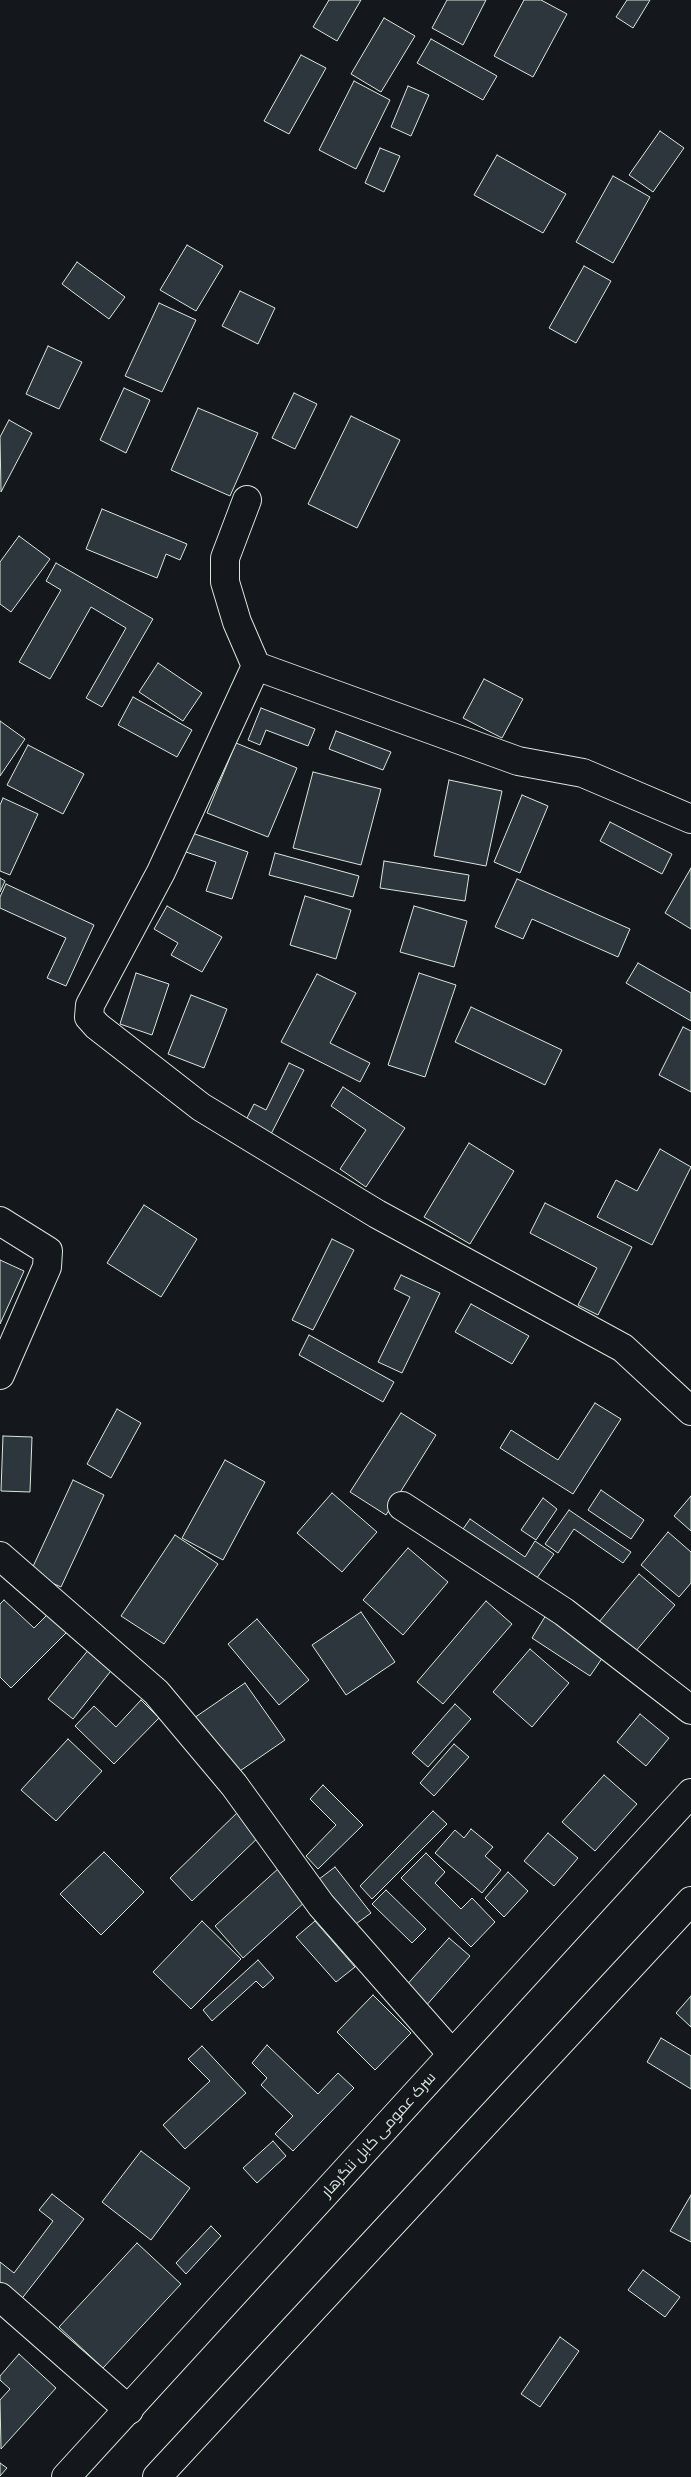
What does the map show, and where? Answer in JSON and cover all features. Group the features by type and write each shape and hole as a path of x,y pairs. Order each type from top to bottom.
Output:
{"main road":[{"path":"247,500 225,558 225,582 237,622 256,666 518,762 583,773 691,819"},
{"path":"256,666 161,872 90,1005 89,1016 97,1026 201,1107 377,1214 623,1348 691,1411"},
{"path":"0,1221 48,1251 47,1267 0,1376"},
{"path":"402,1506 564,1612 691,1710"},
{"path":"0,1556 156,1692 234,1785 321,1905 452,2054"},
{"name":"سرک عمومی کابل ننگرهار","path":"66,2477 691,1793"},
{"path":"157,2477 691,1901"},
{"path":"0,2298 129,2410"}],"building":[{"path":"329,0 361,0 337,41 313,27"},
{"path":"447,0 486,0 463,45 432,28"},
{"path":"524,0 541,0 567,14 533,77 494,56"},
{"path":"627,0 650,0 633,28 616,17"},
{"path":"384,18 415,36 381,92 351,74"},
{"path":"431,39 497,76 483,100 417,63"},
{"path":"301,55 326,68 289,134 264,121"},
{"path":"354,81 390,100 356,169 319,150"},
{"path":"408,86 429,95 411,136 391,127"},
{"path":"660,131 684,148 653,192 629,175"},
{"path":"380,148 400,156 384,192 365,183"},
{"path":"497,155 566,194 543,233 474,195"},
{"path":"613,176 650,197 613,263 576,242"},
{"path":"187,245 223,266 196,311 160,290"},
{"path":"77,262 125,297 109,319 62,284"},
{"path":"584,266 611,281 576,343 549,328"},
{"path":"240,291 275,308 258,344 222,326"},
{"path":"159,303 196,320 162,392 125,376"},
{"path":"48,346 82,362 59,409 26,394"},
{"path":"124,388 150,400 126,453 100,440"},
{"path":"294,393 317,404 295,449 272,438"},
{"path":"198,408 258,433 230,496 171,470"},
{"path":"351,416 400,440 357,528 308,504"},
{"path":"9,420 32,433 1,492 0,437"},
{"path":"102,509 187,544 180,560 166,554 157,578 86,549"},
{"path":"19,536 50,559 11,612 0,604 0,562"},
{"path":"56,563 153,619 102,707 86,698 126,628 91,607 50,679 19,662 61,590 46,581"},
{"path":"158,663 202,693 183,721 139,692"},
{"path":"484,679 523,699 502,738 463,718"},
{"path":"133,697 192,730 177,757 118,725"},
{"path":"261,708 315,729 308,746 266,730 260,745 248,740"},
{"path":"0,721 25,739 0,776"},
{"path":"336,731 391,752 383,770 329,749"},
{"path":"236,743 297,768 268,837 207,813"},
{"path":"28,745 84,774 63,814 7,785"},
{"path":"313,772 381,789 361,865 293,848"},
{"path":"449,780 502,791 486,866 434,856"},
{"path":"522,795 548,806 520,873 494,862"},
{"path":"3,798 38,814 10,875 0,871 0,805"},
{"path":"610,822 672,854 662,874 600,841"},
{"path":"189,832 248,852 232,899 206,891 216,862 183,851"},
{"path":"275,853 359,876 353,897 269,875"},
{"path":"384,861 469,875 465,901 380,888"},
{"path":"691,868 691,929 665,913"},
{"path":"0,878 5,881 0,892"},
{"path":"517,879 630,929 618,957 532,919 523,939 495,927"},
{"path":"6,884 94,925 66,986 47,978 66,938 0,908 0,897"},
{"path":"305,896 351,910 336,959 290,945"},
{"path":"167,906 222,937 202,972 171,955 178,943 154,929"},
{"path":"414,906 467,921 454,967 400,952"},
{"path":"638,963 691,993 691,1021 626,983"},
{"path":"136,973 169,984 152,1035 120,1024"},
{"path":"419,973 456,985 425,1077 388,1065"},
{"path":"317,974 356,993 330,1043 370,1063 360,1082 281,1042"},
{"path":"191,995 227,1009 204,1068 168,1054"},
{"path":"471,1007 562,1050 545,1085 455,1042"},
{"path":"683,1027 691,1031 691,1092 659,1075"},
{"path":"289,1063 304,1070 271,1134 245,1122 254,1104 266,1110"},
{"path":"343,1087 405,1128 366,1187 340,1169 366,1130 331,1106"},
{"path":"469,1143 514,1171 470,1244 424,1217"},
{"path":"660,1149 691,1167 652,1245 597,1217 616,1180 637,1191"},
{"path":"545,1203 632,1247 598,1315 578,1305 597,1268 530,1233"},
{"path":"144,1205 197,1239 161,1297 107,1263"},
{"path":"332,1239 354,1250 313,1330 292,1320"},
{"path":"0,1260 24,1271 0,1324"},
{"path":"401,1275 440,1293 402,1373 378,1362 410,1297 394,1289"},
{"path":"471,1304 529,1336 512,1364 455,1332"},
{"path":"309,1335 394,1382 383,1402 299,1355"},
{"path":"595,1403 621,1419 573,1494 500,1448 511,1430 558,1460"},
{"path":"117,1409 141,1423 111,1478 87,1464"},
{"path":"401,1413 436,1435 386,1515 350,1492"},
{"path":"3,1436 32,1437 30,1492 1,1491"},
{"path":"225,1460 265,1482 223,1560 182,1538"},
{"path":"73,1480 104,1495 61,1587 30,1573"},
{"path":"601,1490 644,1520 631,1539 588,1510"},
{"path":"332,1493 377,1532 342,1572 297,1533"},
{"path":"691,1496 691,1531 674,1516"},
{"path":"543,1498 557,1509 536,1540 521,1530"},
{"path":"569,1510 631,1552 623,1563 574,1529 558,1553 545,1544"},
{"path":"470,1519 525,1557 535,1541 554,1554 534,1582 461,1532"},
{"path":"668,1532 691,1552 691,1583 679,1597 641,1565"},
{"path":"175,1535 218,1564 164,1644 121,1616"},
{"path":"408,1548 448,1582 403,1635 363,1600"},
{"path":"639,1574 675,1605 635,1652 599,1622"},
{"path":"4,1600 34,1628 50,1612 69,1630 11,1688 0,1677 0,1604"},
{"path":"486,1601 512,1624 443,1704 417,1682"},
{"path":"361,1612 395,1662 346,1695 312,1645"},
{"path":"546,1615 605,1654 590,1676 532,1638"},
{"path":"257,1619 309,1680 279,1705 228,1644"},
{"path":"90,1648 114,1667 73,1719 48,1699"},
{"path":"530,1649 569,1683 532,1727 493,1692"},
{"path":"245,1683 285,1740 234,1775 194,1718"},
{"path":"141,1700 159,1718 114,1764 75,1726 94,1706 116,1727"},
{"path":"455,1704 471,1719 428,1767 412,1753"},
{"path":"640,1714 669,1738 646,1766 617,1742"},
{"path":"68,1739 102,1771 56,1821 21,1790"},
{"path":"454,1744 469,1757 434,1796 420,1783"},
{"path":"604,1775 637,1804 595,1851 562,1822"},
{"path":"323,1785 363,1825 318,1869 306,1856 336,1825 310,1799"},
{"path":"240,1810 263,1833 192,1901 170,1878"},
{"path":"433,1811 447,1824 372,1899 360,1886"},
{"path":"471,1829 493,1847 485,1856 501,1870 482,1893 435,1853 455,1830 464,1838"},
{"path":"548,1833 578,1858 554,1886 524,1861"},
{"path":"104,1852 144,1892 101,1935 60,1894"},
{"path":"426,1853 445,1872 435,1883 461,1909 472,1898 495,1922 471,1947 401,1878"},
{"path":"335,1867 371,1913 349,1929 314,1883"},
{"path":"279,1868 307,1900 243,1958 215,1926"},
{"path":"508,1872 528,1891 504,1917 485,1898"},
{"path":"386,1890 426,1929 412,1943 372,1904"},
{"path":"202,1921 241,1959 191,2009 153,1972"},
{"path":"315,1921 355,1967 336,1982 296,1937"},
{"path":"449,1938 470,1956 424,2008 403,1989"},
{"path":"258,1960 274,1978 263,1988 256,1981 212,2021 203,2010"},
{"path":"373,1995 411,2033 375,2070 337,2032"},
{"path":"691,1996 691,2027 676,2013"},
{"path":"661,2038 691,2056 691,2089 647,2062"},
{"path":"267,2045 318,2094 338,2073 354,2088 293,2151 275,2134 293,2116 261,2085 267,2078 252,2063"},
{"path":"202,2046 246,2093 185,2149 163,2125 210,2081 188,2059"},
{"path":"273,2141 286,2156 257,2183 243,2168"},
{"path":"141,2151 190,2188 151,2240 102,2202"},
{"path":"52,2194 84,2219 20,2301 0,2286 0,2262 14,2273 53,2221 39,2210"},
{"path":"691,2195 691,2242 670,2231"},
{"path":"211,2226 221,2236 186,2274 176,2263"},
{"path":"137,2243 181,2284 103,2368 59,2327"},
{"path":"643,2270 680,2297 665,2317 628,2290"},
{"path":"560,2337 579,2351 540,2407 521,2394"},
{"path":"19,2354 56,2388 1,2449 0,2400 10,2389 0,2380 0,2376"},
{"path":"0,2463 7,2468 0,2476"}]}
